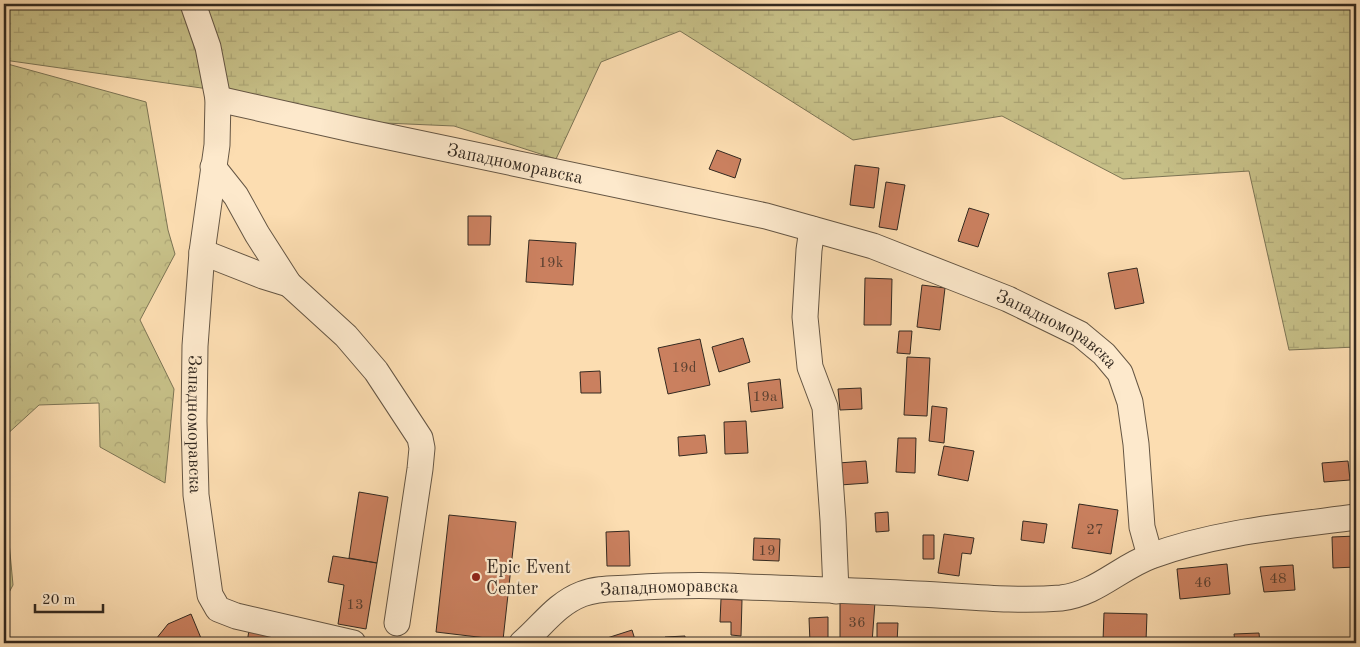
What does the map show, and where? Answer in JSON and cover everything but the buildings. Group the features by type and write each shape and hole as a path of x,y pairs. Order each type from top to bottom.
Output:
{"street":[{"name":"Западноморавска","path":"193,4 208,46 218,98 217,145 202,252 195,346 194,421 196,494 210,595 218,609 236,616 353,643"},
{"name":"Западноморавска","path":"218,98 356,130 766,216 812,228 873,246 1008,299 1080,334 1104,354 1120,372 1130,402 1136,444 1142,527 1150,556"},
{"path":"213,167 236,196 257,234 289,284 346,336 376,371 420,438 422,448 420,468 397,623"},
{"path":"812,228 805,317 810,368 825,407 836,591"},
{"path":"202,252 289,284"},
{"name":"Западноморавска","path":"522,643 554,610 565,602 582,594 597,590 683,584 1022,599 1062,598 1083,594 1132,564 1175,548 1242,532 1356,516"}],"green space":[{"path":"4,4 1356,4 1356,347 1289,350 1249,171 1123,179 1002,116 853,140 680,31 601,62 556,159 454,126 361,122 265,97 4,60"},
{"path":"4,63 146,102 168,230 175,254 140,320 174,389 165,483 100,447 99,403 39,405 4,437"},
{"path":"4,488 13,585 4,602"}],"place":[{"name":"Epic Event Center","path":"476,577"}]}
